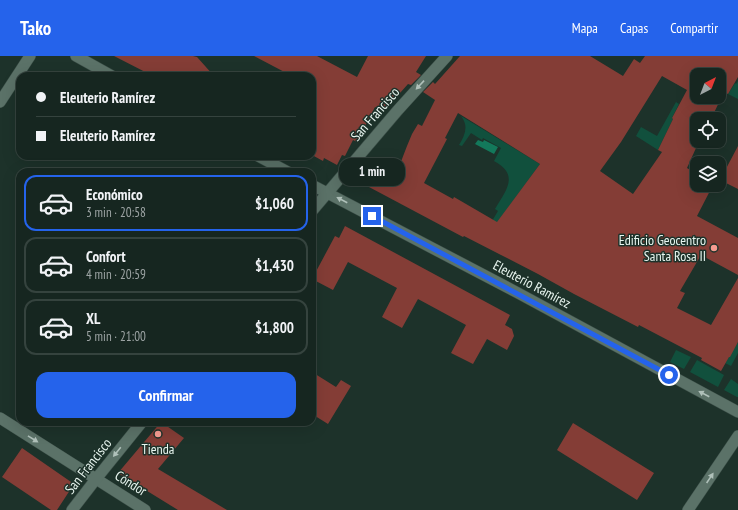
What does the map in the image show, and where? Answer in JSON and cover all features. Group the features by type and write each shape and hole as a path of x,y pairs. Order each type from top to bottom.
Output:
{"street":[{"path":"20,72 30,56"},
{"path":"76,56 105,72"},
{"name":"San Francisco","path":"316,206 398,110 447,56"},
{"path":"0,102 16,77"},
{"path":"266,160 280,168"},
{"name":"Eleuterio Ramírez","path":"316,187 518,293 738,412"},
{"name":"Cóndor","path":"0,418 145,510"},
{"name":"San Francisco","path":"72,510 139,426"},
{"path":"688,510 738,436"}],"shaded area":[{"path":"738,81 738,99 728,94"},
{"path":"676,102 679,104 658,150 636,136 641,127 657,136"},
{"path":"461,116 540,164 496,224 492,221 498,211 495,209 506,189 509,177 502,166 494,161 501,148 483,138 482,140 471,133 462,146 459,145 465,130 465,123"},
{"path":"478,140 483,142 484,140 498,147 494,154 475,144"},
{"path":"738,342 738,353 731,366 725,363"},
{"path":"676,350 691,357 684,369 670,362"},
{"path":"697,360 724,375 718,387 690,372"},
{"path":"731,379 738,384 738,397 724,390"}],"building":[{"path":"114,56 193,56 197,57 210,72 145,72"},
{"path":"254,56 317,56 357,77 368,56 426,56 416,72 421,75 411,85 408,84 384,111 375,107 357,142 353,140 345,156 342,155 337,165 324,158 323,161 316,157 316,72 284,72"},
{"path":"460,56 590,56 623,76 634,59 640,63 645,56 738,56 738,77 728,94 726,93 726,68 690,68 690,104 718,104 714,112 690,112 690,148 696,148 692,156 690,156 690,161 687,168 690,170 690,192 709,192 697,216 738,238 738,275 701,255 680,291 685,293 677,308 711,325 738,278 738,342 721,371 701,360 702,358 639,325 638,327 369,187 381,163 397,172 412,134 418,124 422,126 435,100 423,92 433,82 435,84","holes":["662,76 687,90 672,118 673,119 658,150 662,152 633,194 600,171 621,142","458,113 540,164 497,222 454,197 453,199 424,183 447,139 445,138"]},
{"path":"738,146 738,189 726,183 726,169"},
{"path":"345,226 510,315 505,325 512,329 514,336 507,350 487,339 473,364 451,353 466,325 418,299 402,328 382,317 397,288 348,262 333,290 316,281 316,272 335,236 339,238"},
{"path":"316,374 336,387 341,380 351,386 328,424 316,416"},
{"path":"573,423 654,473 637,500 557,450"},
{"path":"158,426 167,426 184,438 158,469 227,510 178,510 118,473"},
{"path":"22,448 74,484 57,510 51,510 2,477"}],"place":[{"name":"Edificio Geocentro Santa Rosa II","path":"714,248"},
{"name":"Tienda","path":"158,434"}],"route":[{"path":"372,216 669,375"}]}
